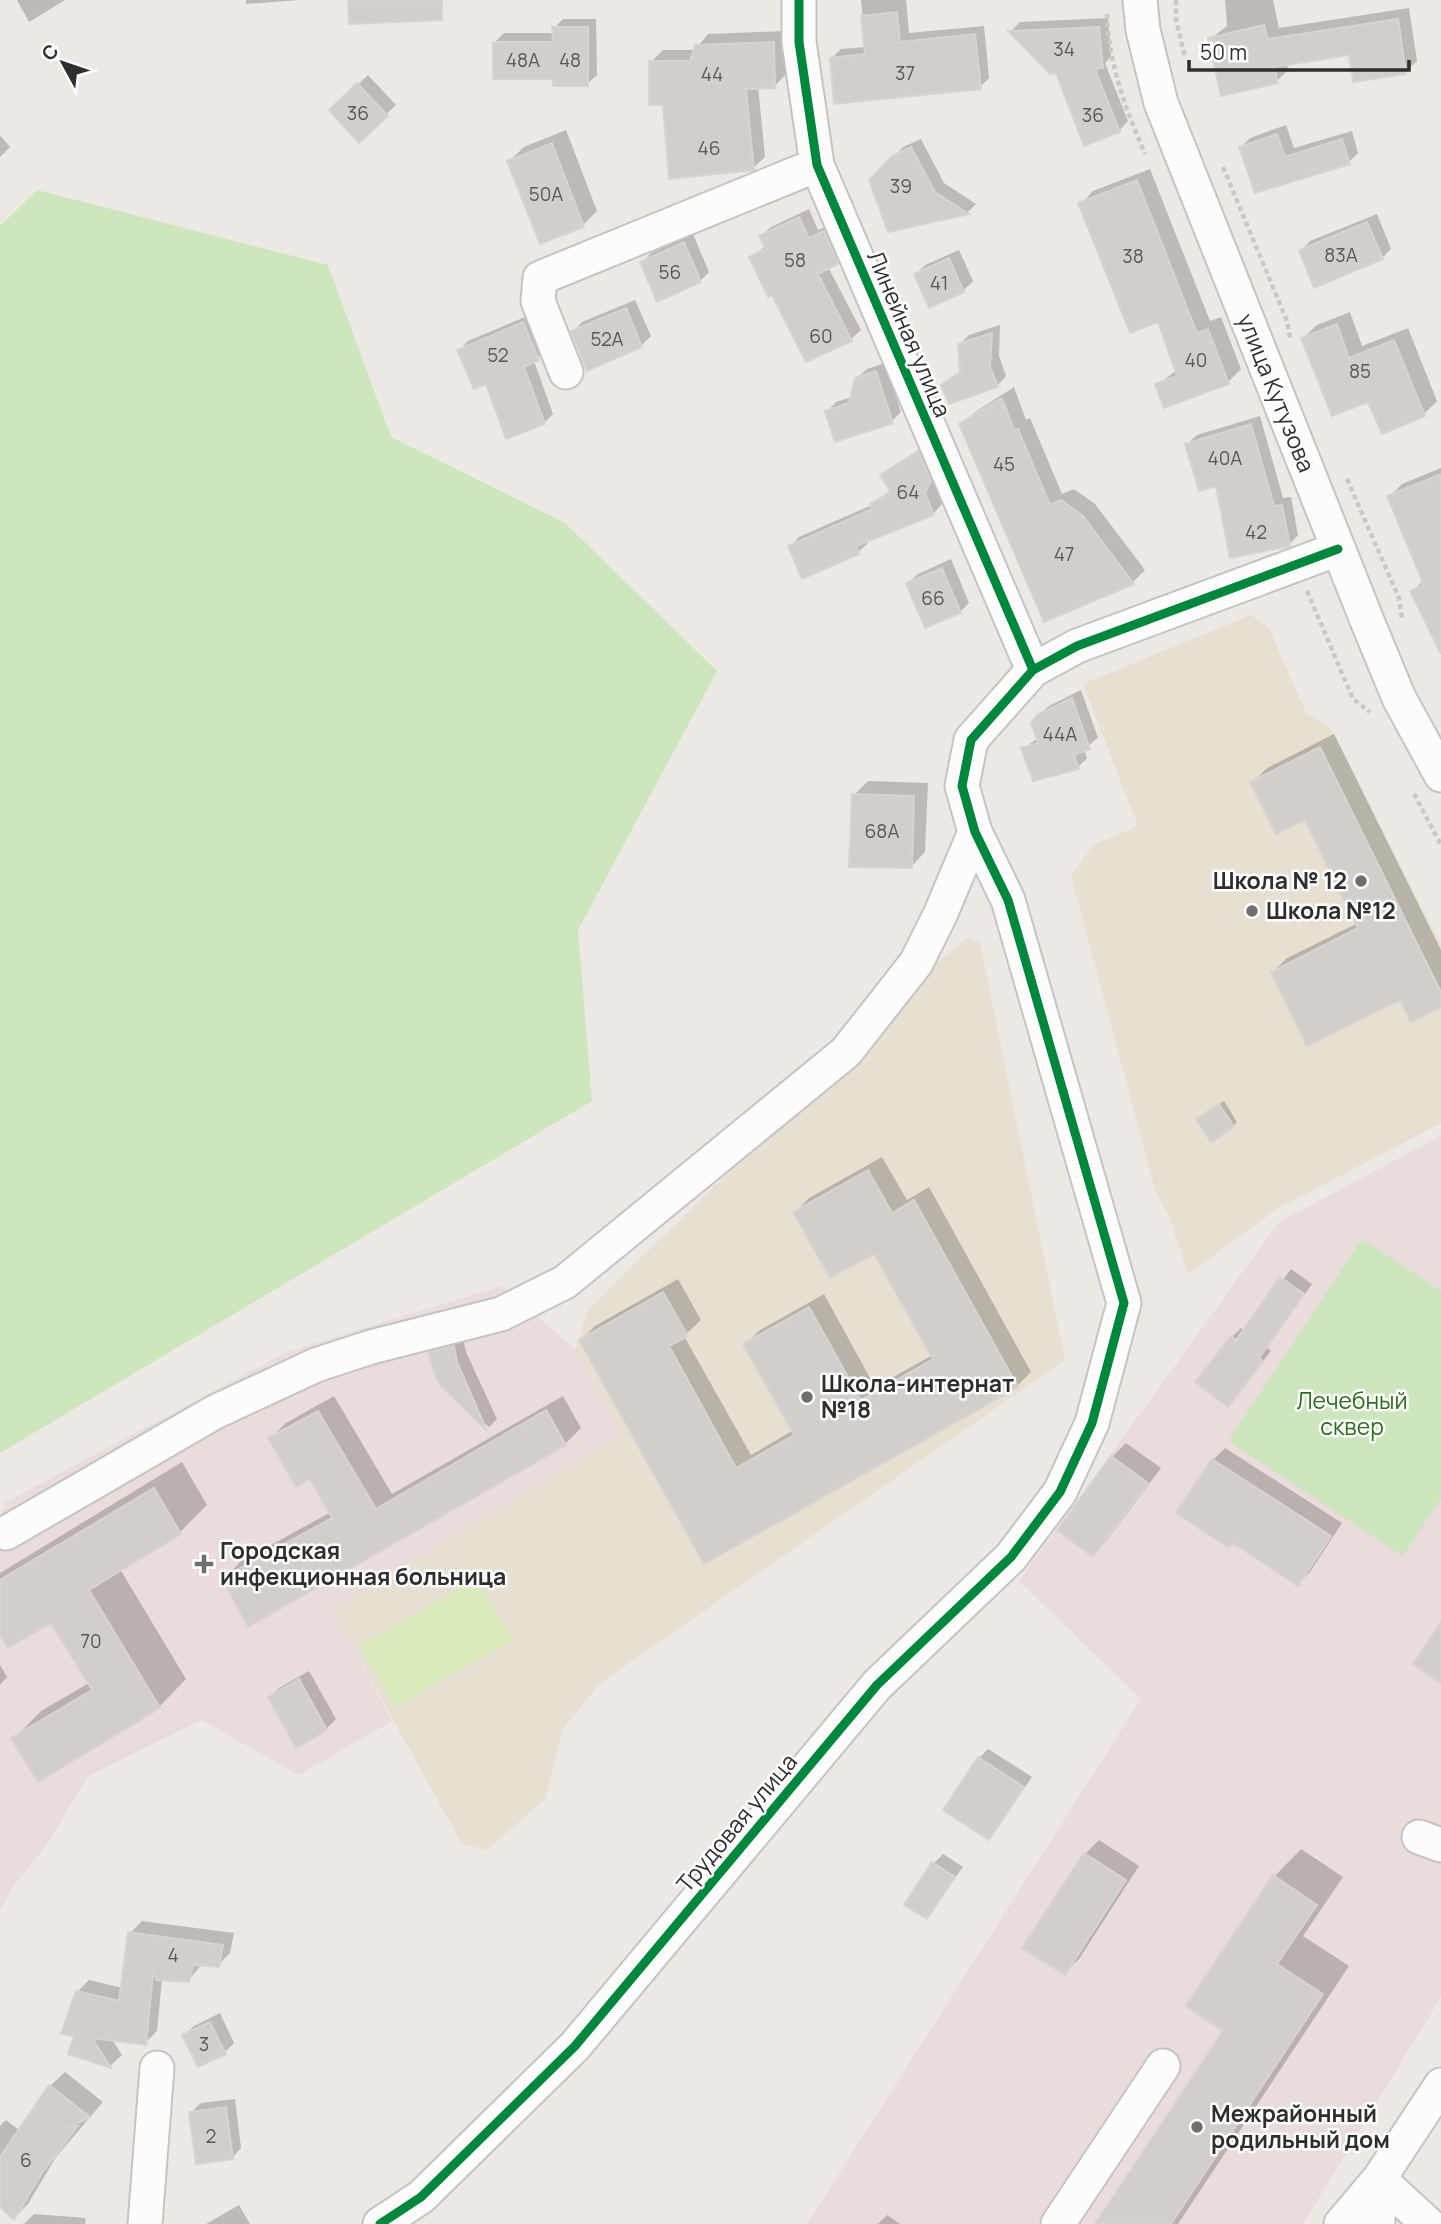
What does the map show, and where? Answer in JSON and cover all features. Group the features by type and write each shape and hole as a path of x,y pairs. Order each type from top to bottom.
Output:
{"street":[{"name":"Линейная улица","path":"799,0 799,42 817,165 1033,670"},
{"name":"улица Кутузова","path":"1140,0 1143,30 1161,103 1399,698 1441,775"},
{"path":"566,372 538,301 540,278 817,165"},
{"name":"Трудовая улица","path":"380,2224 421,2197 575,2046 877,1685 1011,1557 1060,1492 1092,1423 1124,1303 1008,900 975,832 962,786 971,740 1033,670 1077,646 1338,549"},
{"path":"6,1532 215,1412 305,1370 371,1347 501,1314 565,1282 846,1052 916,962 940,915 975,832"},
{"path":"940,915 948,953"},
{"path":"1058,2224 1163,2066"},
{"path":"145,2224 158,2068"},
{"path":"1341,2224 1379,2179 1441,2085"},
{"path":"1378,2224 1379,2179"},
{"path":"1379,2179 1428,2224"}],"shaded area":[{"name":"Школа №12","path":"1251,615 1269,628 1306,713 1331,728 1441,945 1441,1123 1277,1209 1188,1274 1168,1214 1156,1193 1071,876 1093,845 1138,826 1083,684"},
{"name":"Школа-интернат №18","path":"967,938 980,943 1065,1360 599,1684 563,1729 545,1799 487,1850 462,1844 332,1610 622,1434 575,1349 588,1310 756,1145 861,1061 937,963"},
{"path":"1441,1136 1441,1997 1303,2224 807,2224 1141,1699 1019,1581 1279,1222"},
{"name":"Городская инфекционная больница","path":"502,1286 575,1349 622,1434 332,1610 392,1721 299,1775 201,1720 88,1776 48,1843 16,1882 0,1910 0,1518 6,1502 289,1351"}],"green space":[{"path":"37,190 328,265 391,437 565,523 717,671 578,930 592,1101 0,1453 0,226"},
{"name":"Лечебный сквер","path":"1362,1239 1441,1291 1441,1498 1403,1556 1228,1441"},
{"path":"477,1579 512,1640 395,1707 360,1646"}],"building":[{"path":"348,0 442,0 442,20 349,24"},
{"path":"897,12 900,42 975,34 981,89 834,104 830,58 865,54 861,16"},
{"path":"1398,19 1406,74 1353,82 1349,55 1274,67 1278,83 1221,96 1208,38 1264,25 1268,39"},
{"path":"552,27 588,27 588,86 553,86 553,79 493,79 493,42 553,42"},
{"path":"1099,27 1103,68 1095,69 1120,132 1084,146 1056,73 1050,74 1008,31"},
{"path":"774,42 775,88 746,89 754,170 669,179 663,105 649,105 649,61 690,61 695,45"},
{"path":"357,83 388,116 359,143 329,110"},
{"path":"1277,134 1285,157 1342,139 1350,164 1255,193 1239,147"},
{"path":"552,143 584,227 540,244 507,161"},
{"path":"911,147 935,192 969,214 888,232 869,180 892,156"},
{"path":"1137,180 1197,333 1208,329 1229,384 1164,408 1155,384 1177,376 1158,322 1130,333 1078,203"},
{"path":"799,217 809,238 824,231 838,264 818,274 852,341 806,362 772,295 768,297 749,257 766,249 759,236"},
{"path":"1367,222 1383,259 1314,288 1299,250"},
{"path":"684,242 701,282 657,302 640,262"},
{"path":"949,258 964,292 929,308 914,274"},
{"path":"626,308 642,347 587,371 571,331"},
{"path":"523,322 539,360 524,367 545,424 506,439 486,384 474,389 457,350"},
{"path":"1337,324 1349,358 1394,340 1425,416 1382,434 1368,402 1332,416 1301,338"},
{"path":"992,333 990,366 998,387 949,404 941,385 960,372 958,344"},
{"path":"876,371 893,423 835,442 825,411 849,403 855,378"},
{"path":"1002,398 1014,430 1018,429 1050,505 1061,500 1083,516 1134,584 1044,622 959,424"},
{"path":"1251,424 1274,506 1282,505 1290,546 1230,558 1216,486 1199,491 1185,444"},
{"path":"918,451 931,481 925,493 934,515 856,546 859,554 802,579 788,546 872,509 870,504 891,492 880,475"},
{"path":"1441,474 1441,654 1410,591 1424,585 1387,496"},
{"path":"942,568 961,613 925,628 906,583"},
{"path":"1072,698 1090,749 1074,755 1079,769 1033,781 1021,748 1038,743 1031,723 1037,715"},
{"name":"Школа № 12","path":"1320,747 1441,992 1441,1007 1411,1022 1400,1000 1307,1046 1271,972 1358,928 1305,820 1276,834 1250,782"},
{"path":"852,794 914,796 912,868 849,867"},
{"path":"1219,1104 1234,1127 1211,1142 1196,1119"},
{"path":"868,1170 892,1213 914,1200 1018,1387 704,1564 579,1340 663,1292 688,1336 669,1346 736,1468 794,1435 743,1344 809,1307 861,1400 933,1359 874,1254 830,1278 793,1212"},
{"path":"1280,1277 1304,1294 1259,1358 1263,1361 1228,1407 1195,1382 1231,1336 1236,1340"},
{"path":"454,1346 457,1362 487,1431 441,1386 435,1376 428,1352"},
{"path":"546,1410 566,1445 248,1627 222,1578 332,1518 310,1479 296,1487 268,1438 318,1411 376,1509"},
{"path":"1111,1456 1148,1483 1093,1557 1057,1530"},
{"path":"1212,1459 1331,1536 1298,1586 1233,1543 1229,1548 1176,1513"},
{"path":"154,1488 181,1534 89,1590 160,1708 38,1782 11,1738 92,1690 51,1623 8,1648 0,1635 0,1580"},
{"path":"1441,1622 1441,1683 1413,1664"},
{"path":"299,1679 327,1730 296,1748 268,1697"},
{"path":"978,1757 1024,1787 989,1840 943,1810"},
{"path":"1084,1853 1126,1880 1065,1975 1022,1948"},
{"path":"932,1862 955,1877 927,1919 904,1905"},
{"name":"Межрайонный родильный дом","path":"1273,1875 1317,1905 1277,1964 1323,1994 1171,2224 1095,2224 1223,2031 1186,2006"},
{"path":"128,1932 223,1945 219,1967 193,1965 189,1982 157,1980 153,1973 146,2045 92,2038 111,2068 68,2054 74,2036 61,2034 76,1991 119,2001"},
{"path":"210,2022 226,2054 198,2067 182,2035"},
{"path":"49,2085 90,2117 67,2128 78,2126 42,2173 14,2220 0,2207 0,2157"},
{"path":"226,2107 233,2159 196,2164 189,2112"}],"cycle path":[{"path":"799,0 799,42 817,165 1033,670"},
{"path":"380,2224 421,2197 575,2046 877,1685 1011,1557 1060,1492 1092,1423 1124,1303 1008,900 975,832 962,786 971,740 1033,670 1077,646 1338,549"}],"place":[{"name":"Школа № 12","path":"1361,881"},
{"name":"Школа №12","path":"1252,911"},
{"name":"Школа-интернат №18","path":"807,1397"},
{"name":"Городская инфекционная больница","path":"204,1564"},
{"name":"Межрайонный родильный дом","path":"1197,2127"}]}
